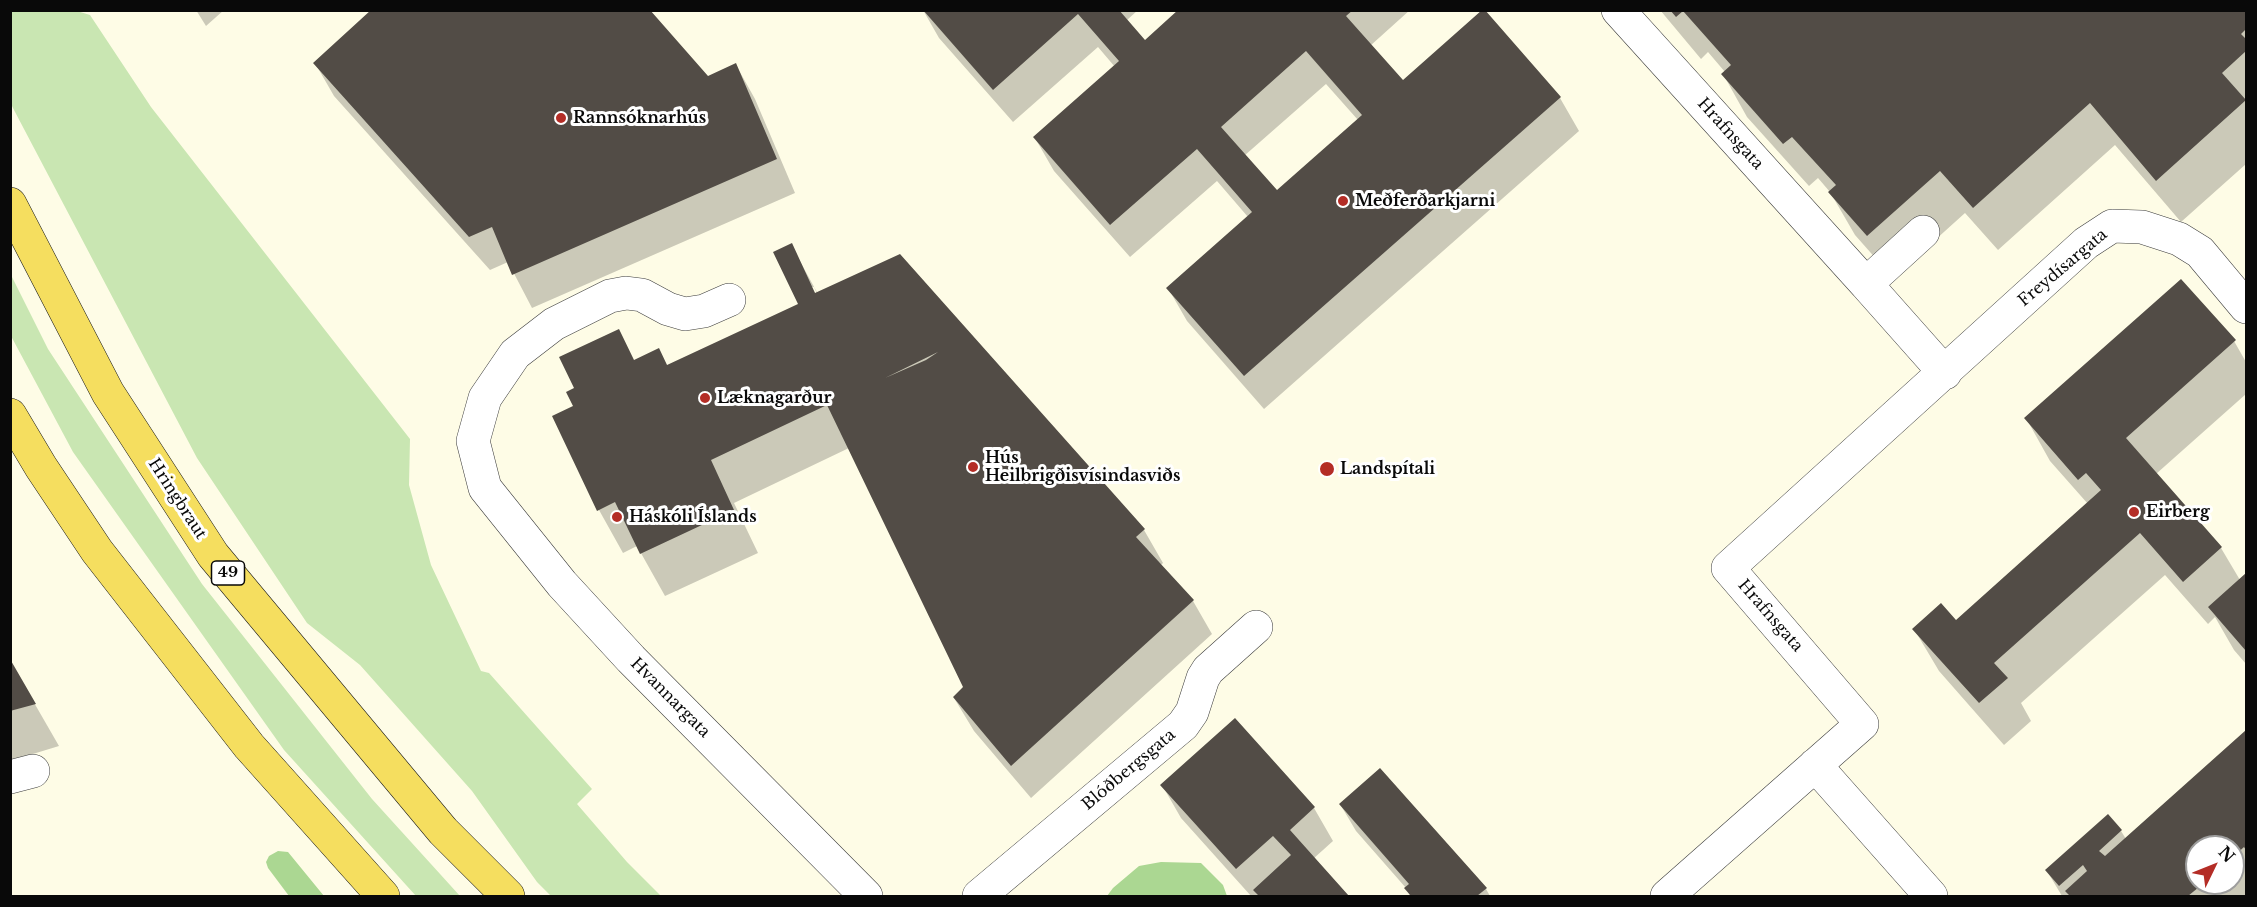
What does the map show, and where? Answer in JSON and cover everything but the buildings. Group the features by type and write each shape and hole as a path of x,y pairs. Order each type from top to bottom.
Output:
{"main road":[{"name":"Hringbraut","path":"10,204 108,393 213,555 443,831 508,897"},
{"path":"10,415 41,467 97,551 249,746 383,897"}],"street":[{"name":"Hrafnsgata","path":"1618,10 1945,373 1728,568 1862,724 1667,897"},
{"name":"Freydísargata","path":"1945,373 2086,243 2112,226 2142,227 2179,239 2200,252 2247,307"},
{"path":"1866,284 1923,232"},
{"name":"Hvannargata","path":"729,300 704,311 685,314 668,309 642,295 626,293 610,296 554,324 515,354 485,398 473,441 486,488 562,584 631,659 866,897"},
{"name":"Blóðbergsgata","path":"979,897 1183,725 1192,712 1203,678 1208,670 1256,627"},
{"path":"1815,765 1931,897"}],"green space":[{"path":"10,11 77,11 90,15 151,107 410,439 409,485 431,565 481,671 489,673 592,789 577,804 627,862 661,896 551,896 537,882 472,791 360,665 307,623 197,458 10,102"},
{"path":"11,275 48,349 202,584 372,799 460,896 416,896 284,750 73,452 11,336"},
{"path":"278,851 288,852 324,896 289,896 266,862 269,856"},
{"path":"1161,862 1201,863 1223,885 1227,896 1107,896 1139,866"}],"place":[{"name":"Rannsóknarhús","path":"561,118"},
{"name":"Meðferðarkjarni","path":"1343,201"},
{"name":"Læknagarður","path":"705,398"},
{"name":"Hús Heilbrigðisvísindasviðs","path":"973,467"},
{"name":"Landspítali","path":"1327,469"},
{"name":"Eirberg","path":"2134,512"},
{"name":"Háskóli Íslands","path":"617,517"}]}
